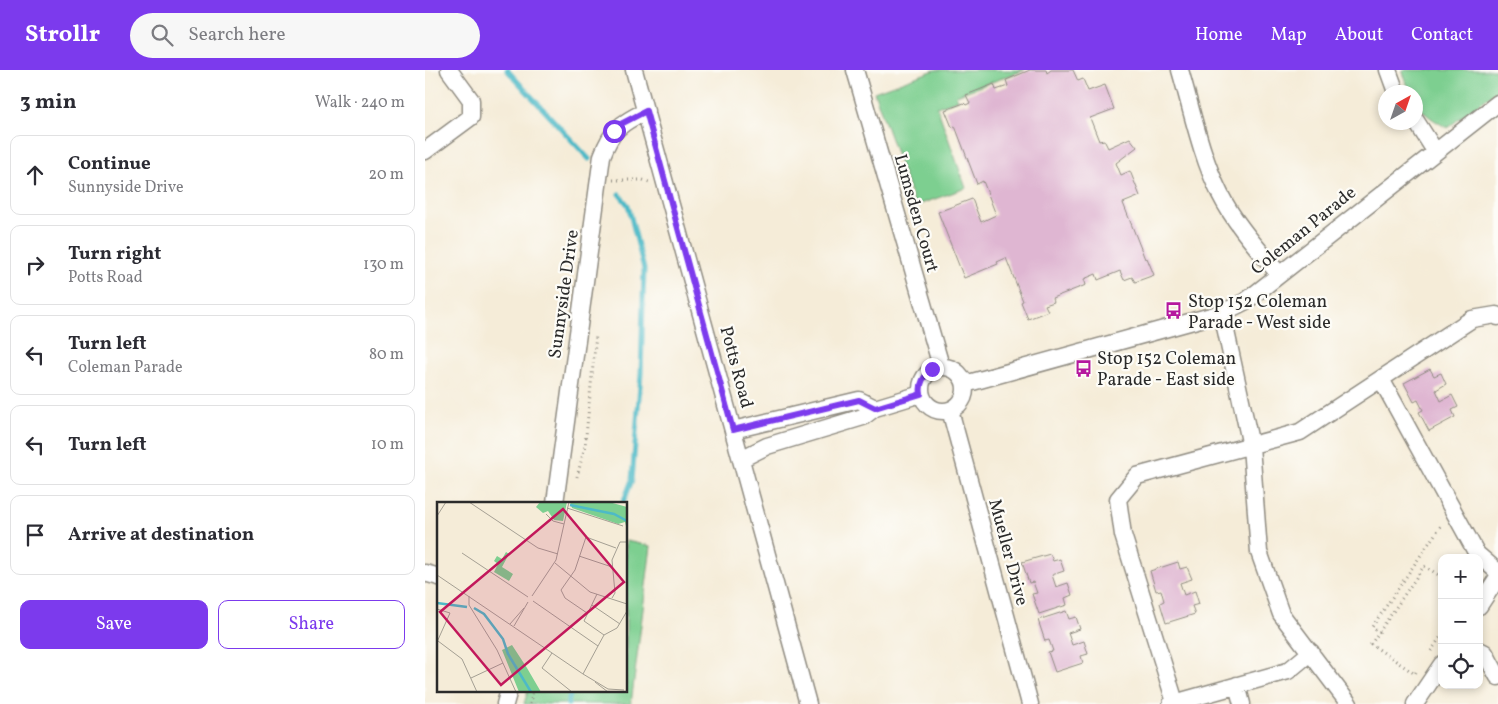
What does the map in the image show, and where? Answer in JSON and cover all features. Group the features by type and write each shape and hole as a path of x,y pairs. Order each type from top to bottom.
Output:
{"street":[{"path":"425,151 471,117 471,100 449,70"},
{"name":"Potts Road","path":"634,70 808,704"},
{"name":"Lumsden Court","path":"855,70 941,366"},
{"path":"1180,70 1207,161 1220,194 1237,223 1279,274"},
{"path":"1388,70 1393,85"},
{"name":"Coleman Parade","path":"965,384 1222,313 1246,301 1498,103"},
{"name":"Sunnyside Drive","path":"555,502 602,156 609,139 619,125 646,111"},
{"path":"1421,130 1435,151"},
{"path":"1222,313 1251,446 1259,552 1281,614 1349,704"},
{"path":"1311,652 1288,671 1173,703 1123,535 1118,499 1137,476 1300,432 1473,319 1496,315 1498,317"},
{"path":"941,366 957,372 965,384 964,395 960,403 949,410 937,410 929,406 921,394 921,383 925,374 941,366"},
{"path":"1381,379 1477,554 1498,572"},
{"path":"741,458 767,446 863,417 875,408 921,394"},
{"path":"733,430 859,400 875,408"},
{"name":"Mueller Drive","path":"949,410 1030,704"},
{"path":"1483,600 1498,578"},
{"path":"1483,652 1498,677"},
{"path":"1415,704 1438,670"},
{"path":"1237,685 1242,704"}],"path":[{"path":"610,187 612,180 643,180 652,184 651,172 662,169"},
{"path":"575,484 585,446 597,329"},
{"path":"1380,632 1372,627 1440,526 1455,516"},
{"path":"1420,666 1415,674 1371,644 1424,566 1438,575"},
{"path":"1426,658 1438,640"}],"green space":[{"path":"935,70 1025,70 956,95 958,100 937,107 966,188 915,206 874,92"},
{"path":"1402,70 1498,70 1498,90 1447,128 1423,111 1423,85 1407,85"},
{"path":"627,541 651,546 631,704 524,704 527,692 627,692"}],"building":[{"path":"1030,70 1046,70 1047,73 1051,70 1073,70 1078,81 1083,79 1088,91 1105,85 1114,109 1090,118 1099,141 1104,140 1108,148 1130,138 1137,147 1116,163 1121,175 1130,171 1140,196 1123,203 1145,259 1147,258 1154,275 1135,282 1132,277 1124,280 1120,271 1098,280 1096,274 1084,279 1086,285 1052,298 1054,302 1045,305 1048,311 1028,319 1006,258 997,262 998,264 964,278 938,212 972,199 981,222 996,215 983,181 977,184 955,126 952,127 945,110 964,103 966,105 970,103 966,95 994,84 996,90 1008,86 1006,80"},
{"path":"1430,369 1434,376 1441,373 1446,384 1436,390 1441,401 1452,395 1458,407 1452,410 1455,417 1429,431 1419,412 1423,410 1418,400 1414,402 1404,383"},
{"path":"1050,554 1053,561 1060,559 1064,571 1052,575 1056,587 1068,583 1072,595 1065,598 1067,605 1039,614 1032,594 1037,593 1033,582 1029,583 1022,562"},
{"path":"1178,562 1180,569 1187,567 1192,579 1180,583 1184,595 1195,591 1199,604 1192,606 1195,614 1166,623 1160,603 1164,601 1161,590 1156,591 1150,571"},
{"path":"1066,611 1069,619 1076,617 1080,629 1068,633 1072,645 1084,641 1088,654 1081,656 1083,663 1055,672 1048,652 1053,651 1049,640 1045,641 1038,620"}],"waterway":[{"path":"507,70 589,159"},
{"path":"619,194 628,205 644,269 641,374 632,480 623,502"},
{"path":"568,704 571,692"}],"place":[{"name":"Stop 152 Coleman Parade - West side","path":"1174,311"},
{"name":"Stop 152 Coleman Parade - East side","path":"1083,368"}],"route":[{"path":"614,131 619,125 646,111 733,430 859,400 875,408 921,394 921,383 925,374 932,369"}]}
